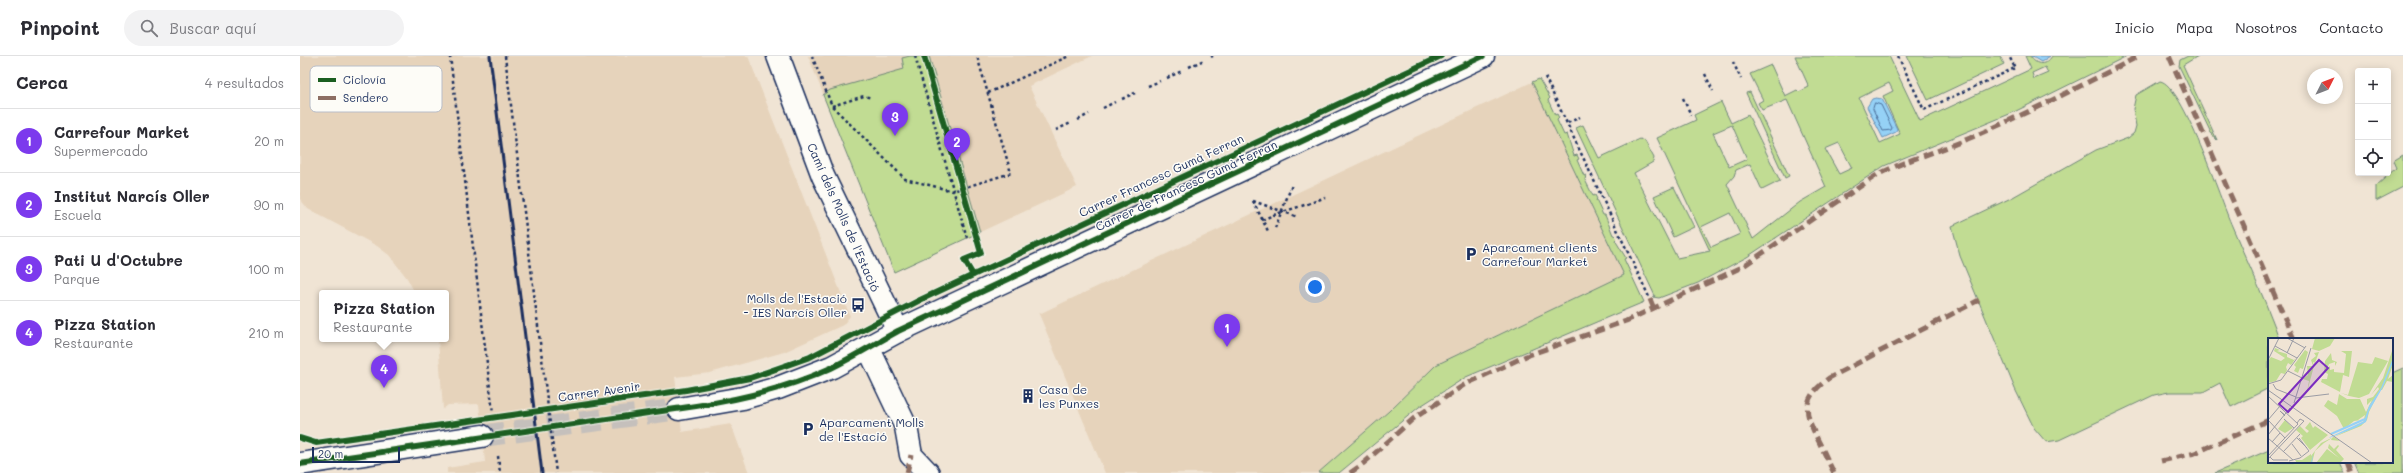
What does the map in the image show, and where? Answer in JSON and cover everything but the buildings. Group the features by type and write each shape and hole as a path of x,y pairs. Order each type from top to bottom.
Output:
{"street":[{"name":"Camí dels Molls de l'Estació","path":"778,56 823,176 898,331"},
{"name":"Carrer de Francesc Gumà Ferran","path":"898,331 1483,56"},
{"path":"679,409 765,392 832,367 898,331"},
{"path":"868,347 906,427 911,455 928,473"},
{"path":"300,464 491,428"}],"path":[{"path":"450,56 491,428 500,473"},
{"path":"505,56 556,473"},
{"path":"812,56 832,106 905,179 953,191 963,191 1011,173 977,56"},
{"path":"915,56 967,238"},
{"path":"988,93 1069,56"},
{"path":"1898,56 1924,110 2015,68 2009,56"},
{"path":"1189,67 1204,60"},
{"path":"1733,62 1741,79"},
{"path":"1167,78 1182,71"},
{"path":"1705,74 1713,91"},
{"path":"1545,77 1650,299"},
{"path":"1148,86 1160,81"},
{"path":"1122,98 1135,93"},
{"path":"832,106 864,96 872,98"},
{"path":"1684,98 1691,114"},
{"path":"1103,108 1115,102"},
{"path":"1078,120 1088,114"},
{"path":"1568,124 1580,117"},
{"path":"1056,130 1071,123"},
{"path":"960,181 963,191"},
{"path":"1275,228 1292,185"},
{"path":"1262,220 1282,211 1305,206 1325,197"},
{"path":"1268,231 1253,201 1298,217"}],"shaded area":[{"path":"300,56 748,56 850,316 843,325 784,352 710,373 675,377 682,432 731,424 749,473 447,473 447,468 485,462 479,404 448,405 443,409 438,342 449,342 449,290 413,290 407,278 389,255 377,246 308,209 300,199"},
{"path":"808,56 1092,56 1029,86 1077,187 894,272"},
{"path":"1532,82 1624,275 1436,365 1389,411 1318,473 1105,473 1039,314"}],"green space":[{"path":"910,56 929,56 980,232 894,272 823,95 830,90 904,69 902,58"},
{"path":"1795,56 1889,56 1920,121 2031,69 2025,56 2030,56 2035,62 2041,64 2047,62 2052,56 2127,56 2012,113 1884,166 1747,257 1698,283 1659,298 1653,297 1655,296 1576,128 1583,125 1599,158 1640,139 1645,141 1654,158 1653,162 1634,173 1677,258 1710,251 1657,138 1696,120 1694,115 1721,102 1731,123 1748,115 1780,181 1762,190 1750,164 1736,170 1734,176 1727,184 1753,239 1800,202 1826,187 1787,100 1762,110 1758,103 1763,100 1750,74 1771,65 1785,96 1797,90 1799,92 1809,87","holes":["2045,67 2048,73 2034,79 2032,73","1889,83 1893,91 1883,96 1900,134 1880,143 1859,98","1732,125 1747,159 1729,167 1713,133","1839,143 1852,168 1839,174 1825,149","1730,213 1740,234 1711,247 1701,227"]},
{"path":"1907,56 2000,56 2004,64 1928,100"},
{"path":"2188,56 2198,56 2183,65 2217,140 2211,133 2179,66 2180,60"},
{"path":"1539,79 1550,98 1548,100 1555,115 1557,114 1559,118 1557,120 1564,135 1567,134 1574,156 1577,155 1579,159 1577,160 1584,176 1586,175 1585,180 1593,196 1595,195 1613,235 1617,238 1615,240 1626,258 1624,259 1644,302 1466,377 1419,407 1339,473 1318,473 1389,411 1436,365 1624,275 1532,82"},
{"path":"2160,81 2169,87 2190,122 2232,226 2265,301 2279,338 2268,338 2268,388 2231,407 2220,383 2203,392 2169,392 2154,395 2059,440 2046,442 2034,428 2015,389 1960,256 1952,226 2013,197 2096,150 2128,138 2134,133 2136,126 2133,109 2136,95"},
{"path":"1750,92 1789,176 1785,178 1746,93"},
{"path":"2403,155 2403,187 2376,201 2376,186 2387,176 2391,176 2391,172 2396,168 2393,161"},
{"path":"1674,187 1694,227 1673,237 1654,196"},
{"path":"2403,368 2403,473 2359,473 2354,463 2393,463 2393,373"},
{"path":"2268,450 2268,463 2340,463 2345,473 2215,473"}],"water":[{"path":"2031,56 2050,56 2041,62"},
{"path":"1872,99 1882,99 1897,129 1896,132 1883,138 1867,107"}],"tunnel":[{"path":"482,436 679,409"}],"railway":[{"path":"490,56 542,473"}],"marked path":[{"path":"1350,473 1364,463 1413,419 1464,385 1526,356 1626,321 1742,267 1888,169 1958,143 1992,128 2139,56"},
{"path":"2169,56 2294,338"},
{"path":"1650,299 1654,309"},
{"path":"1834,473 1810,422 1808,407 1809,400 1813,393 1829,378 1979,300"},
{"path":"2161,461 2195,453 2268,420"},
{"path":"907,473 911,455"},
{"path":"2348,463 2352,473"}],"cycle path":[{"path":"924,56 981,253 964,260 973,275"},
{"name":"Carrer Francesc Gumà Ferran","path":"300,438 316,443 686,390 750,378 810,357 920,300 1441,56"},
{"path":"300,464 714,403 782,387 840,364 898,331 1483,56"}],"place":[{"name":"Pati U d'Octubre","path":"895,136"},
{"name":"Institut Narcís Oller","path":"957,161"},
{"name":"Aparcament clients Carrefour Market","path":"1471,254"},
{"name":"Molls de l'Estació - IES Narcís Oller","path":"858,305"},
{"name":"Carrefour Market","path":"1227,347"},
{"name":"Pizza Station","path":"384,388"},
{"name":"Casa de les Punxes","path":"1028,396"},
{"name":"Aparcament Molls de l'Estació","path":"808,429"}]}
